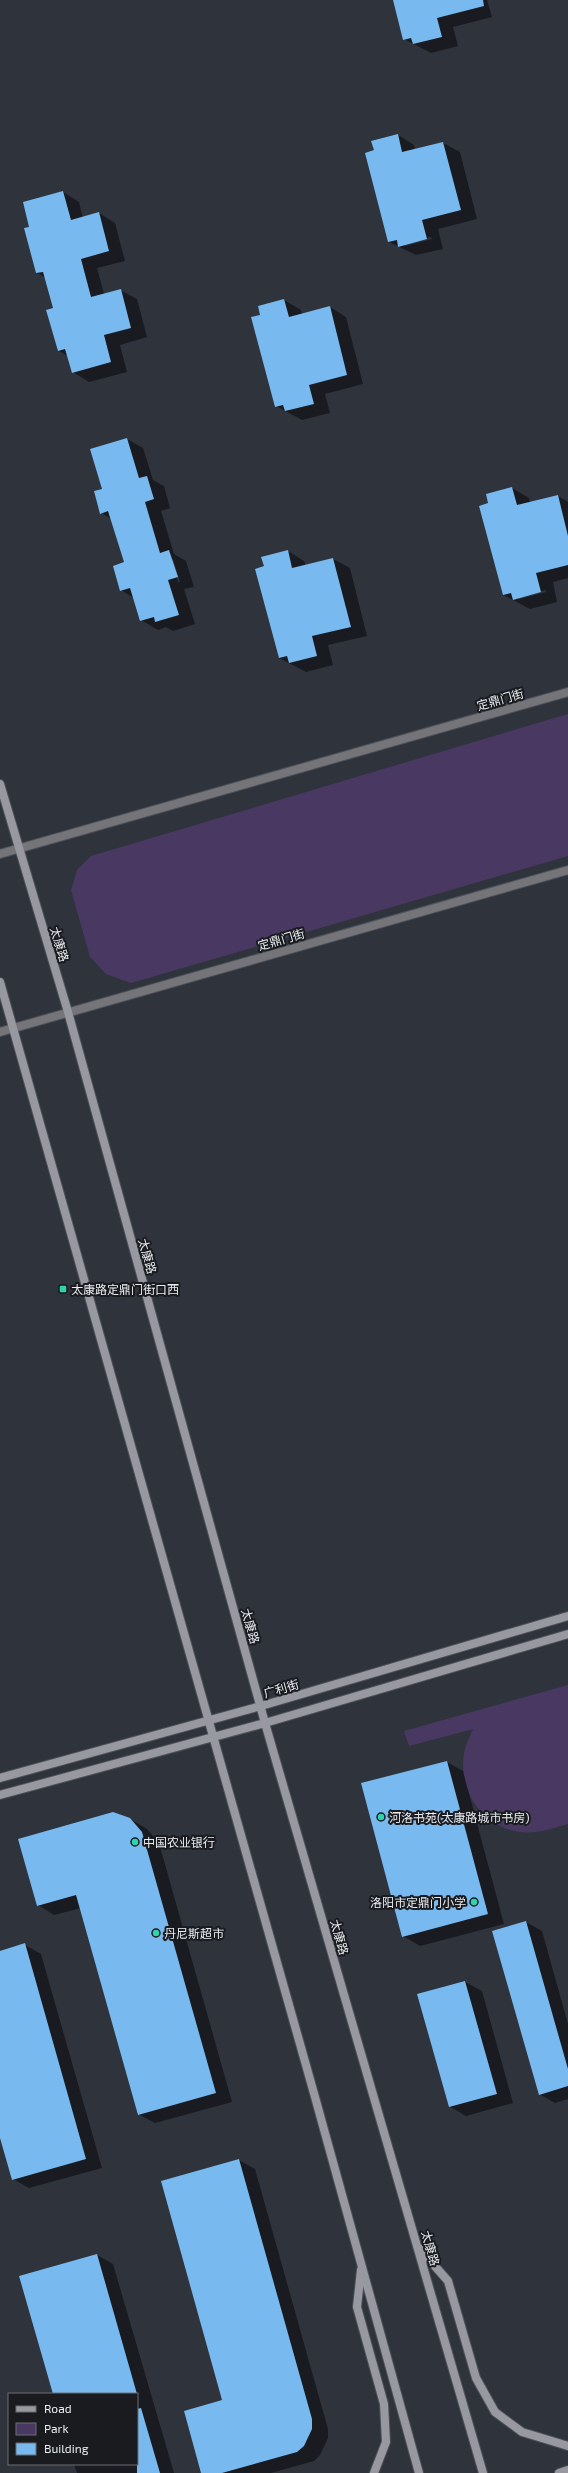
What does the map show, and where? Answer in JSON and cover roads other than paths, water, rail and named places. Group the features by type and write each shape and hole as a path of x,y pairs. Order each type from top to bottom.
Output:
{"main road":[{"name":"太康路","path":"0,784 68,1012 265,1723 484,2473"},
{"path":"0,982 212,1738 362,2265 419,2473"},
{"name":"广利街","path":"0,1778 261,1706 568,1616"},
{"path":"0,1796 265,1723 568,1634"},
{"path":"418,2247 448,2281 476,2378 495,2412 522,2432 568,2446"},
{"path":"362,2265 358,2306 384,2404 386,2442 374,2473"},
{"path":"559,2473 568,2470"}],"street":[{"name":"定鼎门街","path":"0,854 568,692"},
{"name":"定鼎门街","path":"0,1032 568,870"}],"place":[{"name":"太康路定鼎门街口西","path":"63,1289"},
{"name":"河洛书苑(太康路城市书房)","path":"381,1817"},
{"name":"中国农业银行","path":"135,1842"},
{"name":"洛阳市定鼎门小学","path":"474,1902"},
{"name":"丹尼斯超市","path":"156,1933"}]}
